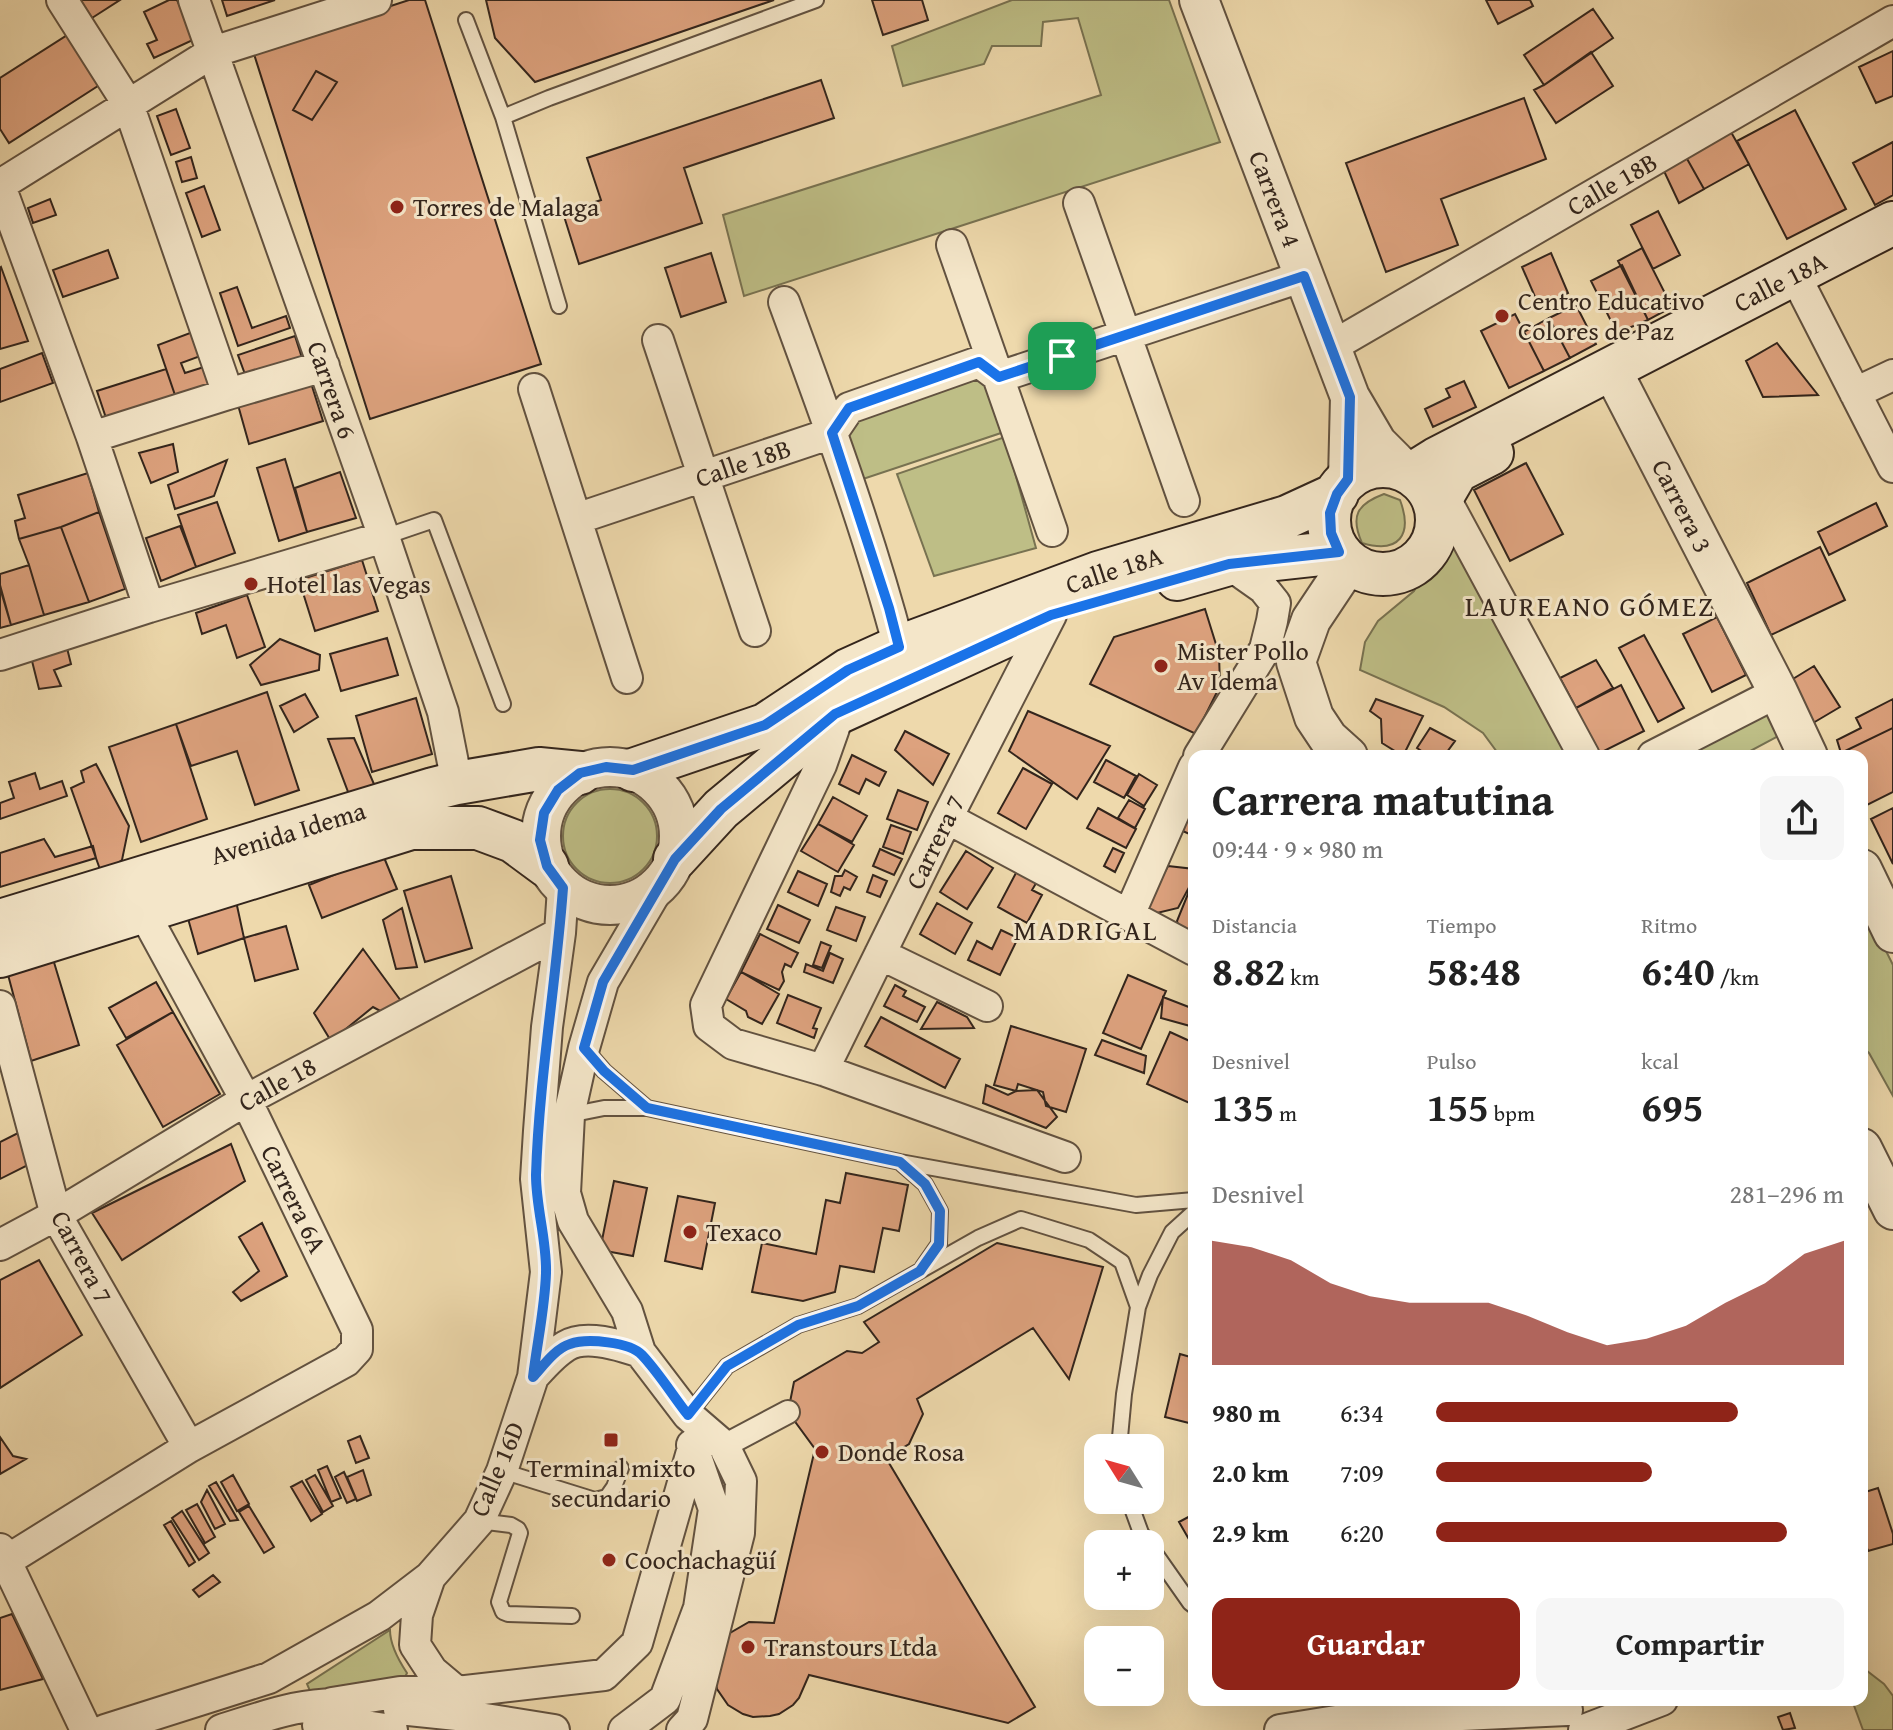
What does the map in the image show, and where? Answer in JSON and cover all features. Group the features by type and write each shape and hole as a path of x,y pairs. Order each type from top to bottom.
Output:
{"main road":[{"name":"Calle 18A","path":"1424,489 1436,459 1893,223"},
{"name":"Calle 18A","path":"1424,489 1619,384 1893,249"},
{"path":"1384,466 1424,489 1435,538 1425,556 1409,568 1390,574 1368,573 1344,557 1331,533 1330,513 1342,486 1365,469 1384,466"},
{"name":"Calle 18A","path":"633,770 765,725 848,670 899,647 1098,573 1287,517 1342,486"},
{"name":"Calle 18A","path":"668,871 721,809 835,714 1051,615 1229,564 1344,557"},
{"name":"Avenida Idema","path":"0,921 457,783 539,769 580,773"},
{"name":"Avenida Idema","path":"0,956 411,828 478,828 513,841 555,877"}],"street":[{"path":"62,0 128,104 228,394"},
{"name":"Carrera 6","path":"194,0 443,712 457,783"},
{"path":"149,607 92,437 0,185 213,52 376,0"},
{"name":"Carrera 4","path":"1199,0 1350,397 1377,443 1424,489 1580,750"},
{"name":"Calle 18B","path":"1331,347 1893,21"},
{"path":"1079,203 1184,501"},
{"path":"952,245 1052,531"},
{"path":"999,377 1304,276"},
{"path":"1804,293 1893,467"},
{"path":"784,302 832,433 899,647"},
{"path":"658,340 755,631"},
{"name":"Calle 18B","path":"576,519 832,433 849,408 979,362 999,377"},
{"path":"92,437 324,366"},
{"path":"1855,393 1893,375"},
{"name":"Carrera 3","path":"1619,384 1805,750"},
{"path":"534,389 627,678"},
{"name":"Carrera 4","path":"1342,486 1350,397"},
{"path":"0,655 384,537"},
{"path":"1341,750 1328,738 1314,717 1296,662 1311,620 1344,557"},
{"path":"1203,750 1265,649 1275,603 1263,588 1229,564"},
{"name":"Carrera 7","path":"823,1070 1051,615"},
{"path":"1665,750 1778,692"},
{"path":"835,714 834,728 821,765 706,1005 709,1026 733,1044 823,1070 1065,1157"},
{"path":"539,1131 547,1027 560,933 555,877 540,840 544,813 558,790 580,773 606,767 633,770 656,784 673,806 679,832 668,871 603,982 569,1115 565,1193 573,1221 627,1311 640,1352 688,1415 724,1446 741,1481 739,1533 714,1648 692,1719 682,1730"},
{"path":"1129,915 1188,781"},
{"path":"947,818 1188,947"},
{"path":"555,877 587,902 613,906 640,899 668,871"},
{"path":"1868,880 1891,923"},
{"name":"Carrera 6A","path":"144,913 246,1100 357,1330 357,1349 346,1361 189,1447"},
{"name":"Calle 18","path":"0,1245 56,1215 246,1100 560,933"},
{"path":"880,954 987,1006"},
{"name":"Carrera 7","path":"0,1006 12,1097 56,1215 189,1447"},
{"name":"Calle 16D","path":"105,1730 269,1678 379,1616 430,1577 479,1521 502,1471 533,1377 546,1272 536,1179 539,1131"},
{"path":"1868,1160 1893,1210"},
{"path":"533,1377 568,1344 596,1341 640,1352"},
{"path":"724,1446 788,1412"},
{"path":"624,1730 665,1699 699,1608 714,1509 693,1448 688,1415"},
{"path":"86,1730 2,1557 189,1447"},
{"path":"221,1730 285,1710 400,1692 457,1692 604,1675 637,1643 693,1448"},
{"path":"430,1577 417,1615 415,1645 432,1671 457,1692"},
{"path":"332,1703 466,1716 554,1730"},
{"path":"1280,1730 1336,1721 1572,1718 1632,1706"},
{"path":"284,1730 338,1722 392,1730"}],"lane":[{"path":"503,117 816,0"},
{"path":"466,20 503,117 559,306"},
{"path":"384,537 434,520 503,704"},
{"path":"584,1048 604,1071 647,1108"},
{"path":"539,1131 569,1115 604,1108 647,1108 900,1162 1136,1205 1188,1201"},
{"path":"900,1162 925,1184 940,1211 939,1244 920,1271"},
{"path":"1120,1434 1138,1307 1172,1232 1188,1217"},
{"path":"688,1415 727,1366 798,1325 858,1306 978,1238 1021,1219 1089,1240 1122,1262 1138,1307"},
{"path":"502,1471 595,1500 607,1497 621,1468"},
{"path":"479,1521 511,1525 520,1533 499,1602 503,1612 572,1616"},
{"path":"1164,1566 1188,1600"}],"green space":[{"path":"1012,0 1169,0 1220,142 744,296 723,215 1101,95 1078,18 1043,22 1041,46 992,46 984,64 903,86 892,46"},
{"path":"989,370 1004,432 863,479 842,419"},
{"path":"1005,437 1036,548 934,576 897,474"},
{"path":"1384,494 1400,500 1405,523 1400,539 1385,546 1362,543 1358,534 1358,512 1367,502"},
{"path":"1458,532 1568,750 1496,750 1483,733 1444,707 1360,670 1365,642 1378,621 1414,591 1442,539"},
{"path":"1770,709 1782,734 1752,750 1687,750"},
{"path":"610,789 628,793 643,803 653,818 657,836 653,854 643,869 628,879 610,883 592,879 577,869 567,854 563,836 567,818 577,803 592,793"},
{"path":"1868,915 1893,965 1893,1096 1869,1053"},
{"path":"390,1630 393,1647 407,1673 404,1679 310,1691 307,1684"},
{"path":"1868,1672 1893,1696 1893,1730 1863,1730 1854,1706 1868,1706"}],"building":[{"path":"80,0 120,0 92,18"},
{"path":"169,0 177,0 195,39 154,58 147,44 157,40 144,12"},
{"path":"222,0 275,0 227,16"},
{"name":"Torres de Malaga","path":"409,0 425,0 541,364 370,419 253,51"},
{"path":"486,0 774,0 535,82 495,38"},
{"path":"872,0 922,0 928,20 883,35"},
{"path":"1486,0 1530,0 1533,6 1498,24"},
{"path":"1593,9 1613,38 1544,85 1524,55"},
{"path":"69,34 101,84 9,143 0,129 0,78"},
{"path":"1893,51 1893,96 1876,103 1859,67"},
{"path":"1591,52 1613,86 1556,123 1534,90"},
{"path":"316,71 337,82 312,120 293,110"},
{"path":"821,80 834,118 684,168 702,223 579,264 563,213 601,200 587,158"},
{"path":"1524,98 1546,159 1441,199 1458,245 1386,272 1346,163"},
{"path":"176,109 190,148 171,155 157,116"},
{"path":"1795,110 1846,209 1787,239 1737,141"},
{"path":"1731,132 1749,164 1704,189 1686,157"},
{"path":"1893,142 1893,195 1875,205 1853,163"},
{"path":"191,157 197,178 182,182 176,162"},
{"path":"1686,157 1704,189 1679,203 1663,169"},
{"path":"204,186 220,230 202,237 186,193"},
{"path":"50,199 56,215 33,223 28,208"},
{"path":"1658,211 1680,255 1653,269 1631,225"},
{"path":"1642,248 1672,307 1648,320 1618,261"},
{"path":"108,250 118,278 63,297 53,270"},
{"path":"711,253 726,302 681,317 665,268"},
{"path":"1551,253 1568,293 1539,306 1522,267"},
{"path":"1622,265 1648,320 1617,333 1591,281"},
{"path":"0,268 28,341 0,349"},
{"path":"237,287 252,328 286,316 290,328 238,346 220,293"},
{"path":"1576,305 1596,344 1570,358 1549,318"},
{"path":"1515,314 1544,371 1509,388 1481,331"},
{"path":"1549,318 1570,358 1544,371 1524,332"},
{"path":"198,330 206,354 181,363 185,373 207,366 214,386 176,398 158,345"},
{"path":"295,336 302,358 246,377 238,355"},
{"path":"1777,343 1818,395 1763,397 1746,361"},
{"path":"42,353 53,383 0,402 0,369"},
{"path":"166,369 176,398 107,421 97,391"},
{"path":"1464,381 1476,407 1433,427 1425,409 1450,397 1446,389"},
{"path":"311,383 323,421 249,444 238,405"},
{"path":"173,444 178,472 151,483 139,453"},
{"path":"285,459 307,532 279,541 257,468"},
{"path":"227,460 214,496 175,509 168,485"},
{"path":"1526,463 1563,534 1510,561 1474,490"},
{"path":"340,472 356,518 307,532 295,488"},
{"path":"88,473 99,512 19,539 15,521 25,518 18,495"},
{"path":"217,502 235,553 196,567 178,515"},
{"path":"1876,503 1887,526 1829,555 1818,532"},
{"path":"99,512 125,589 89,602 61,527"},
{"path":"180,526 196,567 161,581 146,538"},
{"path":"61,527 89,602 44,615 19,539"},
{"path":"1820,547 1845,600 1771,635 1747,583"},
{"path":"362,560 378,611 315,631 299,580"},
{"path":"29,565 44,615 11,625 0,588 0,574"},
{"path":"0,585 11,625 0,628"},
{"path":"247,595 265,647 237,658 226,625 202,634 196,613"},
{"path":"1205,609 1219,654 1220,686 1196,734 1090,684 1114,637"},
{"path":"1717,617 1746,675 1712,692 1683,634"},
{"path":"1644,635 1684,708 1658,722 1619,648"},
{"path":"387,638 398,675 341,691 330,654"},
{"path":"280,639 320,655 319,670 261,685 250,665"},
{"path":"67,648 71,664 54,670 61,686 39,689 31,657"},
{"path":"1596,660 1613,688 1576,708 1560,678"},
{"path":"1814,666 1840,707 1813,723 1788,682"},
{"path":"1621,685 1644,731 1606,750 1594,750 1574,709"},
{"path":"267,692 299,790 255,805 237,751 191,766 176,724"},
{"path":"305,694 318,717 294,732 280,706"},
{"path":"416,698 432,754 372,772 356,716"},
{"path":"1376,699 1423,716 1406,750 1393,750 1382,743 1381,719 1370,711"},
{"path":"1893,699 1893,728 1847,750 1840,750 1837,740 1861,728 1856,718"},
{"path":"1028,711 1110,746 1077,799 1009,751"},
{"path":"176,724 207,819 141,842 109,747"},
{"path":"1430,728 1455,741 1448,750 1417,748"},
{"path":"1893,728 1893,792 1868,804 1868,750 1847,750"},
{"path":"905,731 949,754 933,785 895,750"},
{"path":"354,738 377,791 350,797 328,739"},
{"path":"852,755 886,772 879,786 866,779 859,794 839,784"},
{"path":"1106,760 1136,776 1124,798 1094,782"},
{"path":"96,764 129,826 122,860 102,875 71,788 84,782 81,771"},
{"path":"1023,768 1052,784 1026,829 998,813"},
{"path":"35,773 40,789 62,781 67,796 0,819 0,803 14,798 9,782"},
{"path":"1139,774 1157,785 1144,806 1127,795"},
{"path":"898,790 928,802 917,830 887,819"},
{"path":"833,797 867,816 852,842 818,824"},
{"path":"1129,800 1145,809 1135,828 1118,818"},
{"path":"1098,808 1136,829 1126,848 1087,828"},
{"path":"1893,808 1893,864 1871,819"},
{"path":"1188,812 1188,833 1178,829"},
{"path":"818,824 854,845 838,872 801,851"},
{"path":"891,825 911,832 903,854 883,847"},
{"path":"44,839 55,857 93,846 96,858 0,887 0,853"},
{"path":"1113,848 1124,853 1115,872 1104,866"},
{"path":"880,849 902,859 894,875 873,866"},
{"path":"966,851 993,868 967,909 940,892"},
{"path":"383,855 397,889 322,918 309,885"},
{"path":"1168,866 1188,868 1188,889 1178,908 1157,913 1145,908"},
{"path":"1018,869 1038,880 1032,890 1042,895 1027,923 998,907"},
{"path":"845,870 857,877 850,890 844,887 840,896 831,892 835,876 842,876"},
{"path":"798,871 827,884 818,906 788,892"},
{"path":"873,875 887,881 880,897 867,892"},
{"path":"451,876 472,948 425,962 404,891"},
{"path":"1188,894 1188,936 1180,934 1177,921"},
{"path":"236,901 244,938 198,954 187,915"},
{"path":"937,903 972,923 955,954 920,934"},
{"path":"778,905 810,920 799,943 767,929"},
{"path":"836,907 865,917 856,941 827,930"},
{"path":"402,908 417,967 396,969 383,920"},
{"path":"286,926 298,969 255,981 244,938"},
{"path":"1001,930 1018,938 1000,975 968,960 977,941 992,949"},
{"path":"760,934 798,953 791,967 785,964 782,972 784,981 779,990 741,972"},
{"path":"821,942 831,946 822,968 813,965"},
{"path":"363,949 401,1001 384,1013 373,1007 331,1041 314,1013"},
{"path":"830,953 843,959 833,983 804,972 806,964 823,971"},
{"path":"53,959 79,1045 31,1061 7,971"},
{"path":"741,972 779,994 762,1024 726,999"},
{"path":"1128,975 1166,991 1141,1049 1103,1033"},
{"path":"156,982 173,1012 126,1038 109,1008"},
{"path":"895,985 906,991 903,996 925,1007 917,1022 884,1006"},
{"path":"788,995 821,1008 813,1028 817,1029 814,1038 777,1023"},
{"path":"1163,997 1188,1007 1188,1025 1161,1018"},
{"path":"937,1002 967,1017 974,1028 921,1029"},
{"path":"173,1012 220,1094 163,1127 117,1045"},
{"path":"881,1017 960,1059 945,1088 865,1046"},
{"path":"1011,1026 1086,1049 1066,1112 1046,1106 1043,1092 1018,1084 1016,1091 994,1085"},
{"path":"1170,1032 1188,1040 1188,1102 1147,1084"},
{"path":"1102,1040 1146,1056 1144,1073 1095,1055"},
{"path":"986,1085 1008,1095 1016,1091 1037,1090 1057,1117 1046,1128 983,1103"},
{"path":"22,1131 30,1164 0,1179 0,1142"},
{"path":"231,1144 245,1181 122,1260 92,1213"},
{"path":"846,1173 908,1185 899,1231 883,1228 874,1272 840,1266 835,1292 803,1301 752,1292 762,1243 816,1254 826,1200 840,1203"},
{"name":"Texaco","path":"614,1181 647,1188 633,1256 600,1250"},
{"name":"Texaco","path":"678,1196 715,1203 702,1269 665,1261"},
{"path":"262,1223 287,1276 241,1301 233,1292 259,1271 239,1237"},
{"path":"997,1243 1103,1267 1069,1379 1033,1328 917,1399 923,1414 909,1444 886,1458 1035,1707 1008,1723 809,1675 799,1698 779,1714 753,1717 743,1714 728,1705 717,1689 713,1670 717,1650 730,1633 749,1622 774,1623 815,1449 788,1412 794,1382 847,1351 862,1353 879,1342 864,1322"},
{"path":"39,1260 82,1335 0,1388 0,1280"},
{"path":"1180,1354 1188,1356 1188,1423 1165,1417"},
{"path":"360,1436 369,1458 356,1463 348,1441"},
{"path":"0,1437 13,1456 26,1459 0,1474"},
{"path":"327,1466 341,1498 331,1502 318,1470"},
{"path":"363,1470 371,1495 357,1501 347,1477"},
{"path":"344,1472 356,1499 347,1503 335,1477"},
{"path":"233,1475 249,1504 237,1511 221,1482"},
{"path":"315,1475 333,1506 323,1512 306,1480"},
{"path":"302,1481 322,1514 311,1521 291,1487"},
{"path":"216,1482 238,1520 230,1521 209,1486"},
{"path":"1878,1488 1893,1534 1893,1544 1868,1551 1868,1491"},
{"path":"207,1490 225,1524 215,1529 201,1502"},
{"path":"197,1504 215,1537 205,1543 186,1510"},
{"path":"249,1506 274,1547 264,1553 239,1512"},
{"path":"182,1511 209,1553 199,1560 172,1518"},
{"path":"1188,1517 1188,1538 1179,1522"},
{"path":"171,1521 195,1562 189,1566 164,1525"},
{"path":"213,1575 220,1582 199,1597 193,1590"},
{"path":"12,1614 43,1679 0,1690 0,1618"},
{"path":"1790,1713 1795,1728 1783,1730 1778,1717"}],"place":[{"name":"Torres de Malaga","path":"397,207"},
{"name":"Centro Educativo Colores de Paz","path":"1502,316"},
{"name":"Hotel las Vegas","path":"251,584"},
{"name":"Mister Pollo Av Idema","path":"1161,666"},
{"name":"Texaco","path":"690,1232"},
{"name":"Terminal mixto secundario","path":"611,1440"},
{"name":"Donde Rosa","path":"822,1452"},
{"name":"Coochachagüí","path":"609,1560"},
{"name":"Transtours Ltda","path":"748,1647"}],"district":[{"name":"LAUREANO GÓMEZ","path":"1590,606"},
{"name":"MADRIGAL","path":"1086,930"}],"route":[{"path":"1304,276 1350,397 1348,479 1337,494 1330,513 1331,533 1339,552 1229,564 1051,615 835,714 721,809 675,859 603,982 584,1048 604,1071 647,1108 900,1162 925,1184 940,1211 939,1244 920,1271 858,1306 798,1325 727,1366 688,1415 640,1352 623,1346 596,1341 568,1344 533,1377 546,1272 536,1179 547,1027 563,888 547,866 540,840 544,813 558,790 580,773 606,767 633,770 765,725 848,670 899,647 832,433 849,408 979,362 999,377 1062,356 1304,276"}]}
